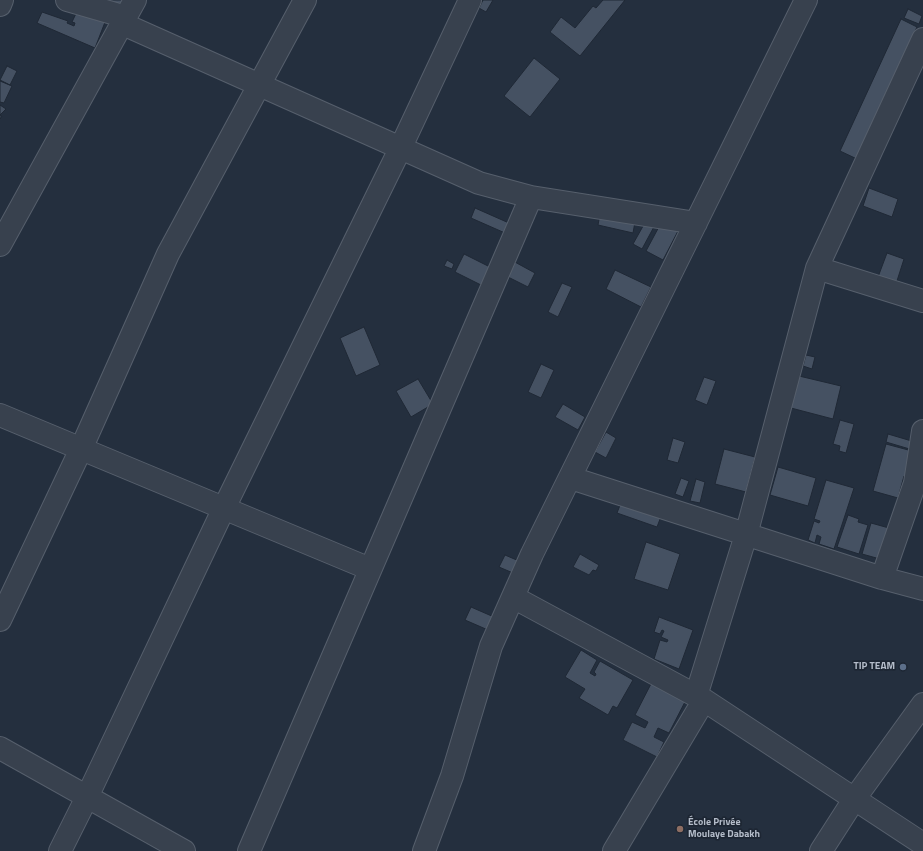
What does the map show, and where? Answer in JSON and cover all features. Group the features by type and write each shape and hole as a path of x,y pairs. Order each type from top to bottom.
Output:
{"street":[{"path":"67,0 128,13 259,85 479,183 531,197 696,223"},
{"path":"0,620 80,449 168,254 305,0"},
{"path":"60,851 224,508 400,149 470,0"},
{"path":"424,851 452,776 491,646 532,554 571,478 806,0"},
{"path":"0,245 128,13"},
{"path":"614,851 700,698 746,535 817,268 923,39"},
{"path":"249,851 531,197"},
{"path":"817,268 923,301"},
{"path":"0,415 370,569"},
{"path":"882,578 916,483 923,431"},
{"path":"571,478 882,578 923,589"},
{"path":"513,597 700,698 855,798 923,844"},
{"path":"821,851 855,798 923,705"},
{"path":"0,748 184,851"}],"building":[{"path":"108,0 126,0 124,6"},
{"path":"483,0 493,0 486,12 479,8"},
{"path":"603,0 625,0 580,56 550,32 561,17 575,28 593,6 596,8"},
{"path":"80,5 107,17 95,48 37,23 42,12 68,21 67,23 74,26 75,23 72,22"},
{"path":"908,9 922,16 919,24 904,18"},
{"path":"901,19 917,27 857,159 840,151"},
{"path":"534,58 560,79 530,117 504,96"},
{"path":"7,66 17,71 10,85 0,80"},
{"path":"0,81 12,86 4,103 0,102"},
{"path":"0,105 6,109 0,115"},
{"path":"869,188 898,199 892,217 863,206"},
{"path":"475,208 509,223 505,233 471,218"},
{"path":"600,214 635,222 633,233 598,225"},
{"path":"647,219 656,223 642,249 633,244"},
{"path":"661,223 678,231 663,260 646,251"},
{"path":"887,253 904,259 896,284 878,277"},
{"path":"464,254 490,267 481,285 455,272"},
{"path":"447,260 454,264 452,269 444,266"},
{"path":"513,261 535,273 528,287 506,276"},
{"path":"615,270 651,287 641,307 606,289"},
{"path":"562,283 572,287 558,317 548,312"},
{"path":"364,327 380,365 356,376 340,338"},
{"path":"806,355 815,357 812,369 803,366"},
{"path":"541,364 554,370 541,398 528,392"},
{"path":"799,376 841,386 833,419 791,408"},
{"path":"704,377 716,381 707,405 695,400"},
{"path":"418,379 433,404 411,417 396,391"},
{"path":"563,404 585,417 578,430 555,417"},
{"path":"840,420 854,424 846,453 839,451 840,446 833,444"},
{"path":"606,432 616,438 606,458 595,452"},
{"path":"888,434 915,442 913,450 886,442"},
{"path":"673,438 685,442 678,463 667,460"},
{"path":"886,444 912,451 912,478 904,476 898,498 873,491"},
{"path":"724,449 755,457 746,492 715,484"},
{"path":"778,467 816,478 808,506 770,495"},
{"path":"681,478 689,481 683,497 675,494"},
{"path":"696,479 705,482 700,503 690,501"},
{"path":"826,480 854,488 834,549 819,544 821,537 817,535 815,543 808,540 814,521 819,523 820,521 814,519"},
{"path":"622,500 662,514 657,527 617,513"},
{"path":"848,515 859,519 858,522 868,525 859,554 837,547"},
{"path":"871,523 889,528 880,559 862,554"},
{"path":"646,542 680,554 668,590 634,579"},
{"path":"580,554 599,565 596,571 593,570 589,575 573,567"},
{"path":"505,555 519,561 513,573 499,567"},
{"path":"471,607 494,617 488,630 465,620"},
{"path":"659,617 693,630 679,669 654,659 660,640 667,642 668,640 661,637 664,631 662,630 660,634 654,632"},
{"path":"581,650 597,660 590,673 595,676 596,674 594,672 600,661 633,680 617,708 613,706 608,715 579,698 585,689 565,677"},
{"path":"654,678 688,696 669,733 658,728 654,737 664,742 657,757 623,740 632,722 645,728 648,722 635,715"}],"place":[{"name":"TIP TEAM","path":"903,667"},
{"name":"École Privée Moulaye Dabakh","path":"680,829"}]}
